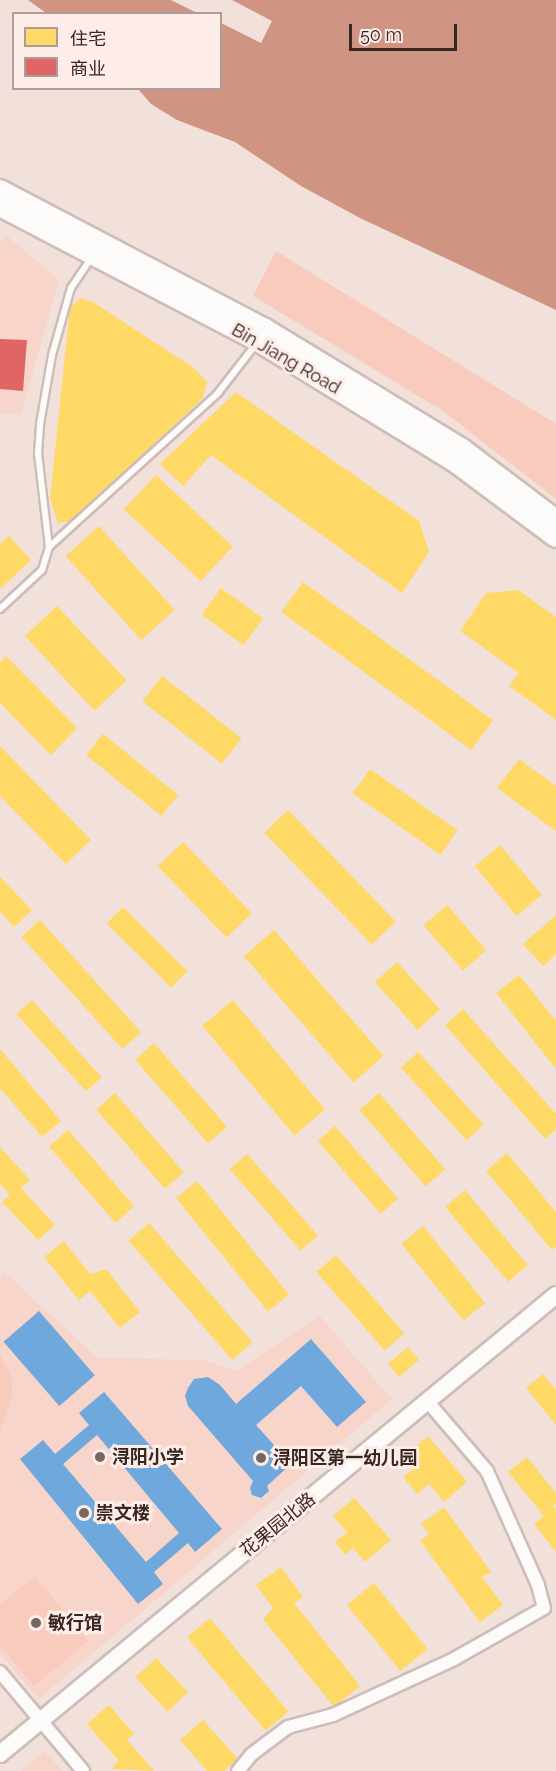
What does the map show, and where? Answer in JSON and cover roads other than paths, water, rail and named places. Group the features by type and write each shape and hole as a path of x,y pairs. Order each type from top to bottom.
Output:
{"main road":[{"name":"Bin Jiang Road","path":"0,190 275,335 462,449 556,520"},
{"name":"Bin Jiang Road","path":"0,206 258,341 454,461 556,537"}],"street":[{"name":"花果园北路","path":"0,1754 556,1295"},
{"path":"238,1771 252,1754 288,1727 333,1715 454,1659 544,1608 538,1585 487,1471 428,1402"},
{"path":"0,1672 83,1771"}],"lane":[{"path":"0,609 42,570 49,547 38,454 46,385 71,288 102,243"},
{"path":"49,547 218,393 258,341"}],"place":[{"name":"浔阳小学","path":"100,1457"},
{"name":"浔阳区第一幼儿园","path":"261,1458"},
{"name":"崇文楼","path":"84,1513"},
{"name":"敏行馆","path":"36,1623"}]}
